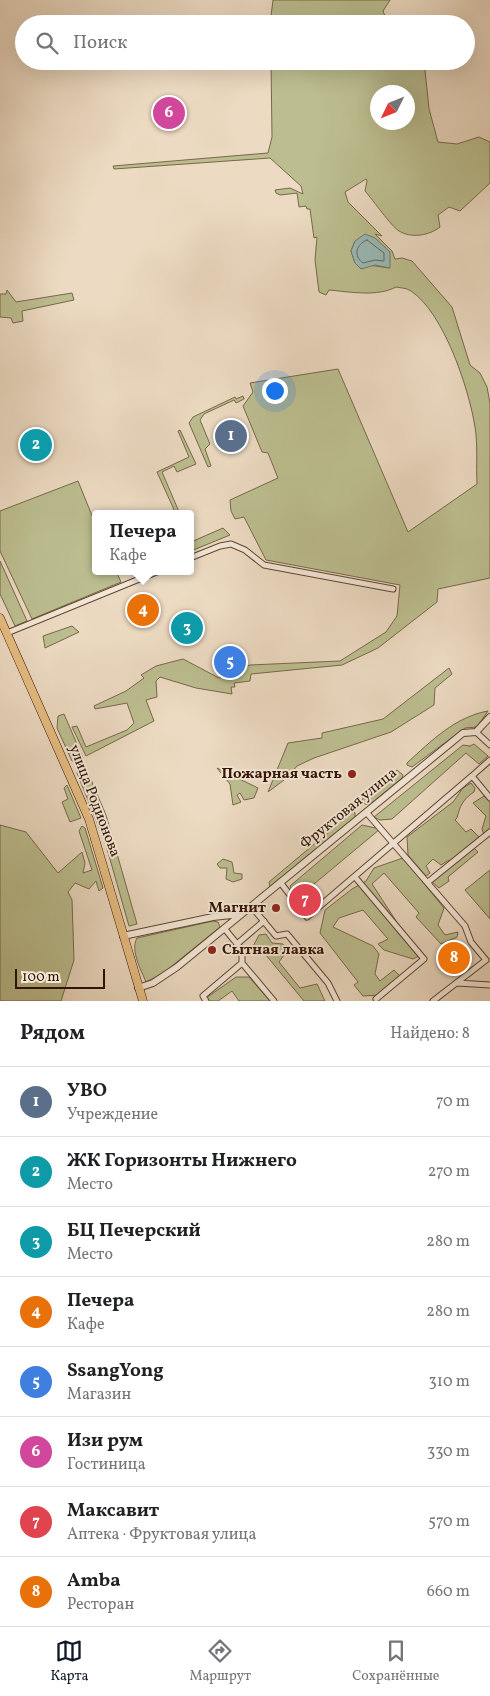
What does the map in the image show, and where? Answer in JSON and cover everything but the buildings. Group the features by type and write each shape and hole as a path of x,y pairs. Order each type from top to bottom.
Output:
{"main road":[{"name":"улица Родионова","path":"0,618 89,819 143,1001"}],"street":[{"path":"194,556 220,546 231,544 245,550 264,565 393,588"},
{"path":"7,633 149,575"},
{"path":"490,717 476,732 490,745"},
{"name":"Фруктовая улица","path":"138,988 164,976 463,733 476,732"},
{"path":"280,882 307,917 356,877 490,760"},
{"path":"472,776 490,798"},
{"path":"366,812 466,926 471,942 488,962 433,1001"},
{"path":"428,882 490,832"},
{"path":"356,877 424,959 376,999"},
{"path":"251,906 276,936 287,934 328,983 337,1001"},
{"path":"123,936 218,916 241,914"},
{"path":"218,916 224,928 242,950 242,963 274,1001"},
{"path":"237,944 264,922"},
{"path":"206,1001 203,996 242,963"},
{"path":"456,983 490,985"}],"green space":[{"path":"273,0 390,0 383,11 385,15 271,15"},
{"path":"271,70 425,70 429,109 438,142 457,144 479,137 490,142 490,183 460,211 449,207 438,215 440,227 421,235 409,235 399,231 387,219 365,191 366,179 345,192 348,202 382,236 375,234 392,251 395,259 402,258 412,261 452,307 470,365 480,373 487,387 490,403 490,578 438,589 437,602 378,648 342,665 251,674 250,681 234,683 235,687 231,687 232,694 196,688 160,677 156,681 157,697 146,700 154,721 86,756 72,727 77,726 86,747 127,730 134,723 127,703 95,709 94,706 126,691 144,678 141,675 156,666 183,659 219,678 224,676 225,679 245,670 244,667 250,665 340,661 386,632 397,616 400,585 266,560 244,517 235,519 231,511 230,500 278,478 268,453 262,452 243,406 253,392 250,383 338,369 408,532 477,484 476,441 472,411 453,353 434,316 423,302 411,291 404,288 396,287 372,293 329,290 326,295 319,292 315,260 317,237 314,238 310,209 307,209 306,206 299,207 297,193 280,195 276,193 275,190 290,188 303,194 301,186 270,158 114,169 113,166 268,153 272,137","holes":["355,241 389,268 355,263 351,251"]},
{"path":"7,290 16,302 72,293 74,300 22,311 23,321 13,323 11,318 0,317 0,294 6,294"},
{"path":"243,396 244,399 236,403 234,400 204,414 200,420 210,444 205,449 211,466 208,467 189,423 193,417 235,397 236,399"},
{"path":"180,430 196,464 177,472 174,466 162,472 178,510 174,510 157,472 189,457 178,431"},
{"path":"78,481 92,516 92,575 118,575 121,582 32,619 0,551 0,511"},
{"path":"223,528 230,535 194,550 194,541"},
{"path":"0,561 27,621 15,626 0,594"},
{"path":"72,626 79,632 45,648 43,636"},
{"path":"449,668 452,674 435,688 434,705 391,732 314,758 297,766 288,777 268,792 288,743 322,738 322,733 383,719"},
{"path":"488,711 477,727 465,728 412,767 407,765 434,738 454,724"},
{"path":"64,714 83,758 72,761 57,728 58,716"},
{"path":"474,744 488,756 479,764 466,753 392,819 380,820 374,817 463,745 470,746"},
{"path":"81,765 86,768 106,815 137,924 129,926 106,845 77,773"},
{"path":"217,768 258,788 254,798 244,800 240,793 237,795 241,802 233,805 230,784"},
{"path":"397,770 403,775 402,778 369,805 362,803 363,798"},
{"path":"471,783 475,788 474,792 462,803 455,820 466,832 471,829 479,837 450,861 441,865 433,859 426,866 430,873 426,876 408,855 407,837 453,802 463,788"},
{"path":"67,785 81,818 70,822 62,802 68,799 64,788"},
{"path":"484,796 490,802 490,829 484,835 482,829 486,816 473,803"},
{"path":"352,809 355,817 270,887 269,882 331,830 345,813"},
{"path":"0,825 26,832 58,873 82,852 85,863 83,873 92,870 79,831 82,826 85,828 103,888 99,891 96,881 89,889 75,883 68,892 72,900 74,960 61,1001 0,1001"},
{"path":"362,825 380,829 302,894 294,896 290,886"},
{"path":"474,848 478,852 448,877 449,881 439,888 432,882"},
{"path":"403,858 444,908 438,925 445,935 458,932 457,937 441,944 416,917 419,913 384,873 372,884 419,956 413,959 384,950 378,944 388,939 363,910 339,918 333,927 373,946 379,954 375,974 380,981 394,970 403,979 381,995 363,996 354,985 358,982 320,933 325,910 352,889 366,881 374,868"},
{"path":"223,859 232,862 234,873 242,874 242,879 233,882 226,879 227,868 220,868 217,864"},
{"path":"490,870 490,919 465,890"},
{"path":"213,921 218,922 220,927 162,974 146,982 135,954 137,938"},
{"path":"266,934 272,943 283,944 287,951 279,962 300,988 317,984 325,1001 304,1001 260,948 249,954 259,935"},
{"path":"236,977 249,977 270,1001 239,1001 232,991 218,1001 202,1001"}],"water":[{"path":"365,234 375,238 390,252 390,268 375,265 361,269 355,263 351,251 355,241"}],"place":[{"name":"Изи рум","path":"169,113"},
{"name":"УВО","path":"231,436"},
{"name":"ЖК Горизонты Нижнего","path":"36,445"},
{"name":"Печера","path":"143,610"},
{"name":"БЦ Печерский","path":"187,628"},
{"name":"SsangYong","path":"230,662"},
{"name":"Пожарная часть","path":"352,774"},
{"name":"Максавит","path":"305,900"},
{"name":"Магнит","path":"276,908"},
{"name":"Сытная лавка","path":"212,950"},
{"name":"Amba","path":"454,958"}]}
